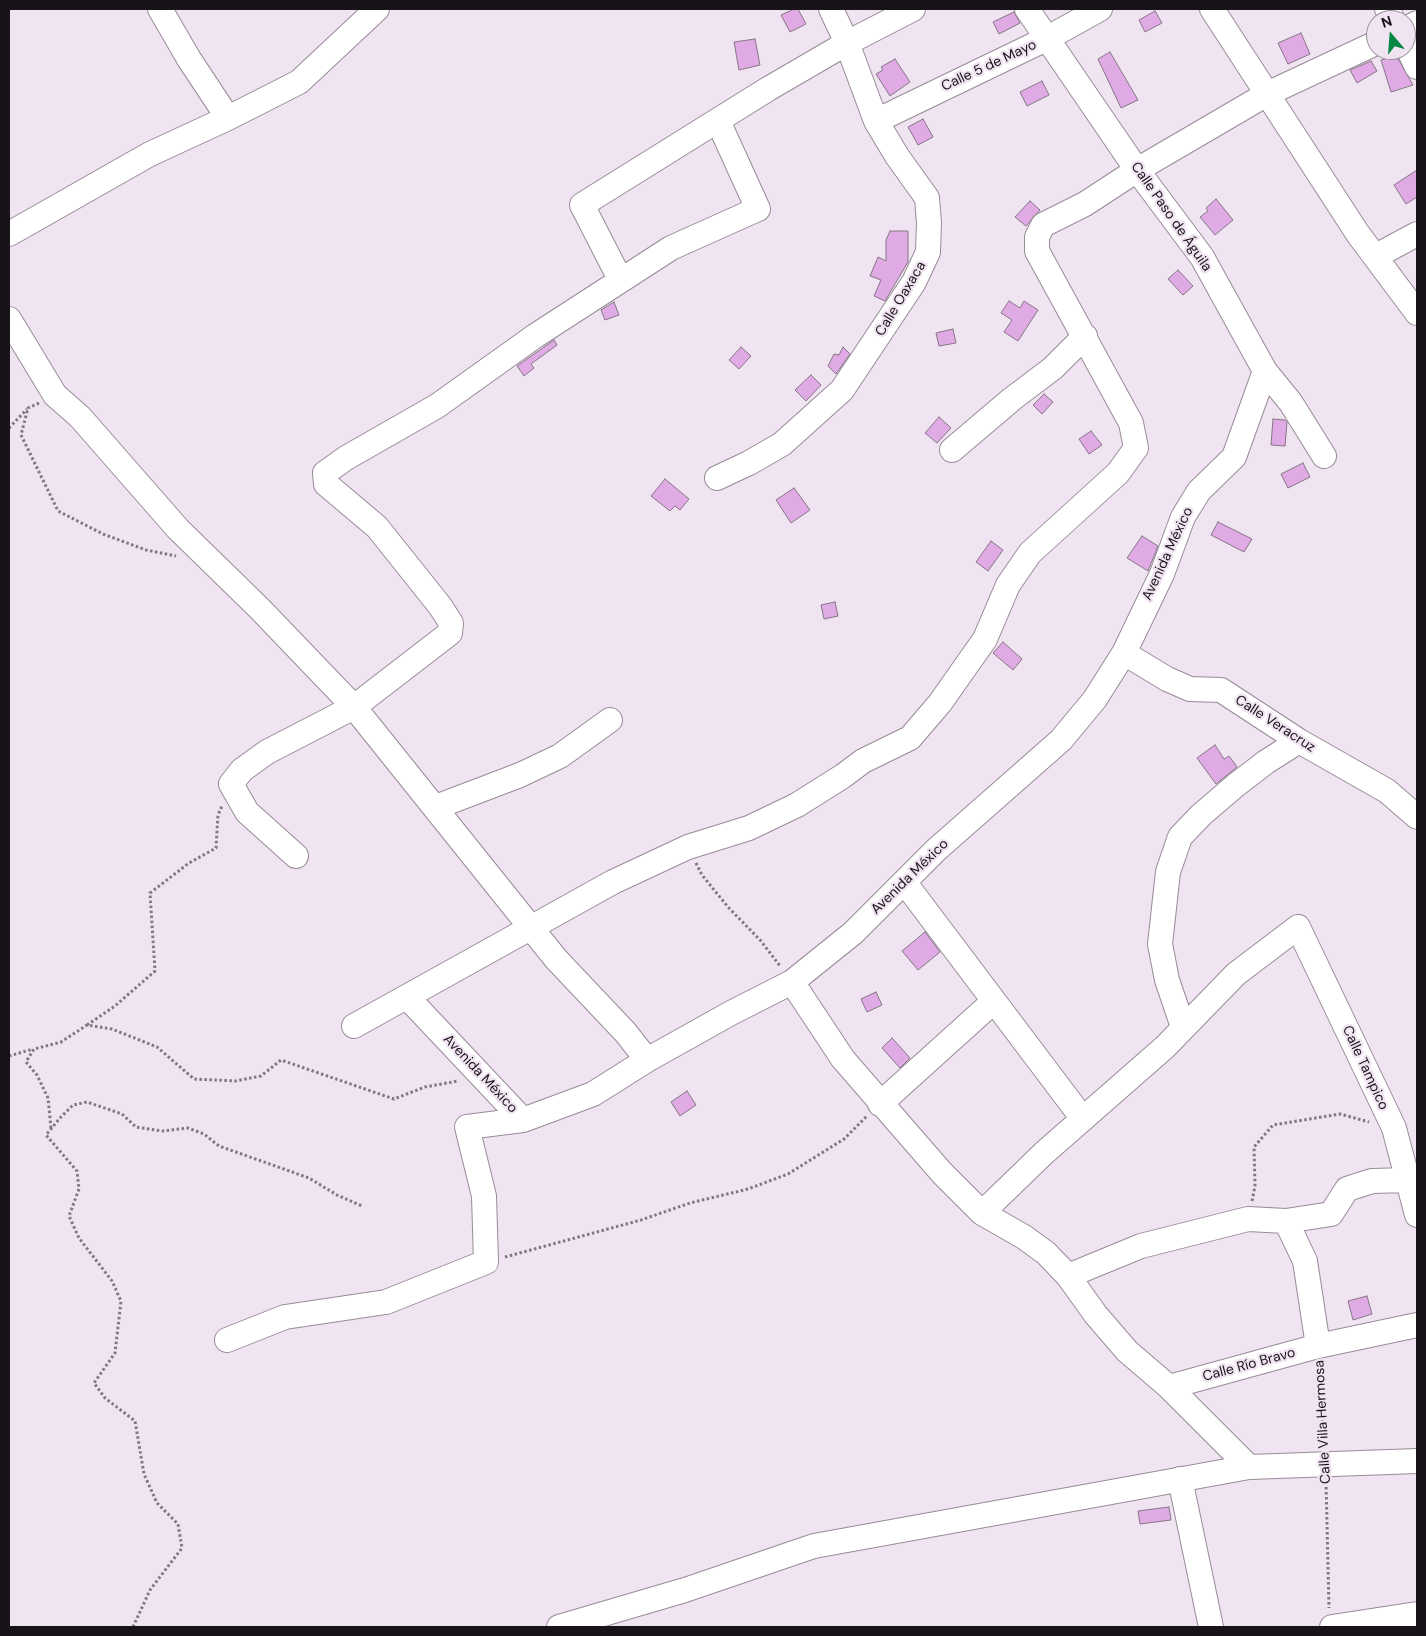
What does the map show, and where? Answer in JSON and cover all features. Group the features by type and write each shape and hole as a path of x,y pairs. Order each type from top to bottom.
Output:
{"street":[{"path":"160,9 189,59 228,118"},
{"path":"9,234 150,154 228,118 299,82 377,9"},
{"name":"Calle Oaxaca","path":"717,478 749,463 782,444 842,390 914,282 928,252 930,223 927,198 897,156 876,121 847,43 831,9"},
{"path":"620,279 582,205 847,43 913,9"},
{"name":"Calle Paso de Águila","path":"1027,9 1138,170 1202,257 1264,371 1290,403 1324,456"},
{"name":"Calle 5 de Mayo","path":"876,121 1046,38 1100,9"},
{"path":"1212,9 1332,191 1358,234 1417,313"},
{"path":"354,1026 613,882 688,847 749,828 797,805 863,761 910,738 940,703 985,639 1008,585 1030,554 1118,473 1136,448 1131,422 1037,251 1037,237 1043,225 1085,204 1138,170 1267,94 1366,48"},
{"path":"296,856 247,812 231,784 242,770 267,752 354,706 450,633 451,623 440,606 377,527 326,484 325,473 437,406 620,279 671,248 758,209 718,121"},
{"path":"1376,256 1417,234"},
{"path":"9,319 55,395 80,417 178,530 260,609 354,706 556,959 626,1033 647,1060"},
{"path":"952,450 1012,399 1053,368 1085,336"},
{"name":"Avenida México","path":"408,997 523,1120 593,1094 647,1060 731,1013 792,982 853,933 936,850 1061,740 1095,698 1124,653 1162,574 1183,517 1199,492 1234,457 1264,371"},
{"name":"Calle Veracruz","path":"1124,653 1166,679 1190,689 1221,690 1299,741 1387,791 1417,817"},
{"path":"436,807 560,756 610,720"},
{"path":"982,1213 1083,1119 1165,1047 1183,1027 1166,980 1160,944 1168,872 1180,837 1200,816 1236,786 1266,762 1299,741"},
{"path":"905,883 1083,1119"},
{"name":"Calle Tampico","path":"1183,1027 1236,974 1298,927 1394,1128 1412,1178 1417,1214"},
{"path":"792,982 843,1059 880,1104 942,1173 982,1213 1024,1237 1046,1253 1068,1276 1096,1315 1127,1351 1169,1387 1249,1467"},
{"path":"880,1104 994,1001"},
{"path":"227,1340 285,1317 386,1302 486,1262 484,1196 467,1127 523,1120"},
{"path":"1068,1276 1141,1246 1248,1219 1286,1221 1331,1214 1347,1189 1372,1181 1412,1178"},
{"name":"Calle Villa Hermosa","path":"1286,1221 1305,1261 1318,1346"},
{"name":"Calle Río Bravo","path":"1169,1387 1318,1346 1417,1325"},
{"path":"559,1627 685,1590 814,1546 1249,1467 1417,1461"},
{"path":"1180,1480 1211,1627"},
{"path":"1331,1622 1417,1614"}],"path":[{"path":"9,428 28,408 55,395"},
{"path":"28,408 21,435 58,511 103,534 138,547 180,556"},
{"path":"9,1056 61,1042 115,1006 155,972 150,893 189,863 216,848 218,815 231,784"},
{"path":"688,847 702,875 761,942 792,982"},
{"path":"87,1025 112,1029 158,1047 194,1079 235,1081 262,1076 281,1060 394,1099 425,1087 482,1076"},
{"path":"34,1049 26,1062 37,1075 48,1098 51,1128"},
{"path":"132,1627 150,1590 182,1548 178,1524 156,1502 144,1474 135,1422 105,1398 94,1383 115,1353 121,1301 112,1281 79,1238 69,1216 79,1189 77,1170 46,1135 73,1105 87,1102 122,1114 136,1128 162,1131 188,1128 204,1134 219,1146 309,1178 337,1195 362,1206"},
{"path":"486,1262 641,1220 690,1203 748,1189 788,1174 844,1139 880,1104"},
{"path":"1248,1219 1255,1186 1254,1147 1273,1125 1340,1114 1394,1128"},
{"name":"Calle Villa Hermosa","path":"1318,1346 1326,1463 1331,1622"}],"building":[{"path":"798,9 806,24 790,32 781,15"},
{"path":"1155,11 1162,23 1145,32 1139,20"},
{"path":"1014,12 1020,23 999,34 993,22"},
{"path":"1301,33 1310,54 1288,64 1278,43"},
{"path":"755,39 760,65 739,70 734,42"},
{"path":"1110,52 1138,100 1121,108 1098,59"},
{"path":"895,59 910,82 890,96 876,74 883,70 881,67"},
{"path":"1381,60 1399,60 1413,85 1391,92"},
{"path":"1371,61 1377,71 1357,83 1350,70"},
{"path":"1042,81 1049,95 1027,106 1020,92"},
{"path":"923,119 933,137 918,145 908,127"},
{"path":"1417,170 1417,197 1406,204 1394,185"},
{"path":"1216,199 1233,220 1215,235 1200,217 1208,211 1206,208"},
{"path":"1030,201 1040,210 1026,226 1015,217"},
{"path":"890,231 908,231 908,262 885,301 874,296 881,280 870,276 878,257 886,261 886,240"},
{"path":"1178,270 1193,286 1183,295 1168,279"},
{"path":"1009,301 1020,308 1024,301 1038,310 1018,341 1004,332 1012,320 1001,313"},
{"path":"614,302 619,315 605,320 601,310"},
{"path":"953,329 956,343 939,346 936,333"},
{"path":"554,340 557,345 531,364 534,368 524,376 517,366"},
{"path":"741,347 751,356 739,369 729,360"},
{"path":"843,347 850,354 836,374 828,366 834,354 839,355"},
{"path":"811,375 821,385 806,401 795,390"},
{"path":"1044,394 1053,402 1042,414 1033,405"},
{"path":"939,417 951,428 937,443 925,433"},
{"path":"1273,419 1285,420 1287,422 1285,446 1271,445"},
{"path":"1091,431 1102,445 1089,454 1079,439"},
{"path":"1303,463 1310,477 1288,488 1281,474"},
{"path":"665,479 689,499 680,510 675,506 670,511 651,496"},
{"path":"794,488 810,510 791,523 776,500"},
{"path":"1218,522 1252,539 1244,552 1211,535"},
{"path":"1142,536 1158,546 1148,571 1127,558"},
{"path":"991,541 1003,550 988,571 976,562"},
{"path":"835,602 838,616 824,619 821,605"},
{"path":"1003,642 1022,659 1013,670 993,653"},
{"path":"1215,745 1224,759 1229,756 1237,767 1216,784 1197,758"},
{"path":"925,932 940,952 918,970 902,951"},
{"path":"876,992 882,1005 867,1012 861,999"},
{"path":"892,1038 910,1058 900,1068 882,1048"},
{"path":"687,1091 696,1105 680,1116 671,1102"},
{"path":"1367,1296 1372,1314 1353,1320 1348,1301"},
{"path":"1169,1507 1171,1520 1140,1524 1138,1511"}]}
